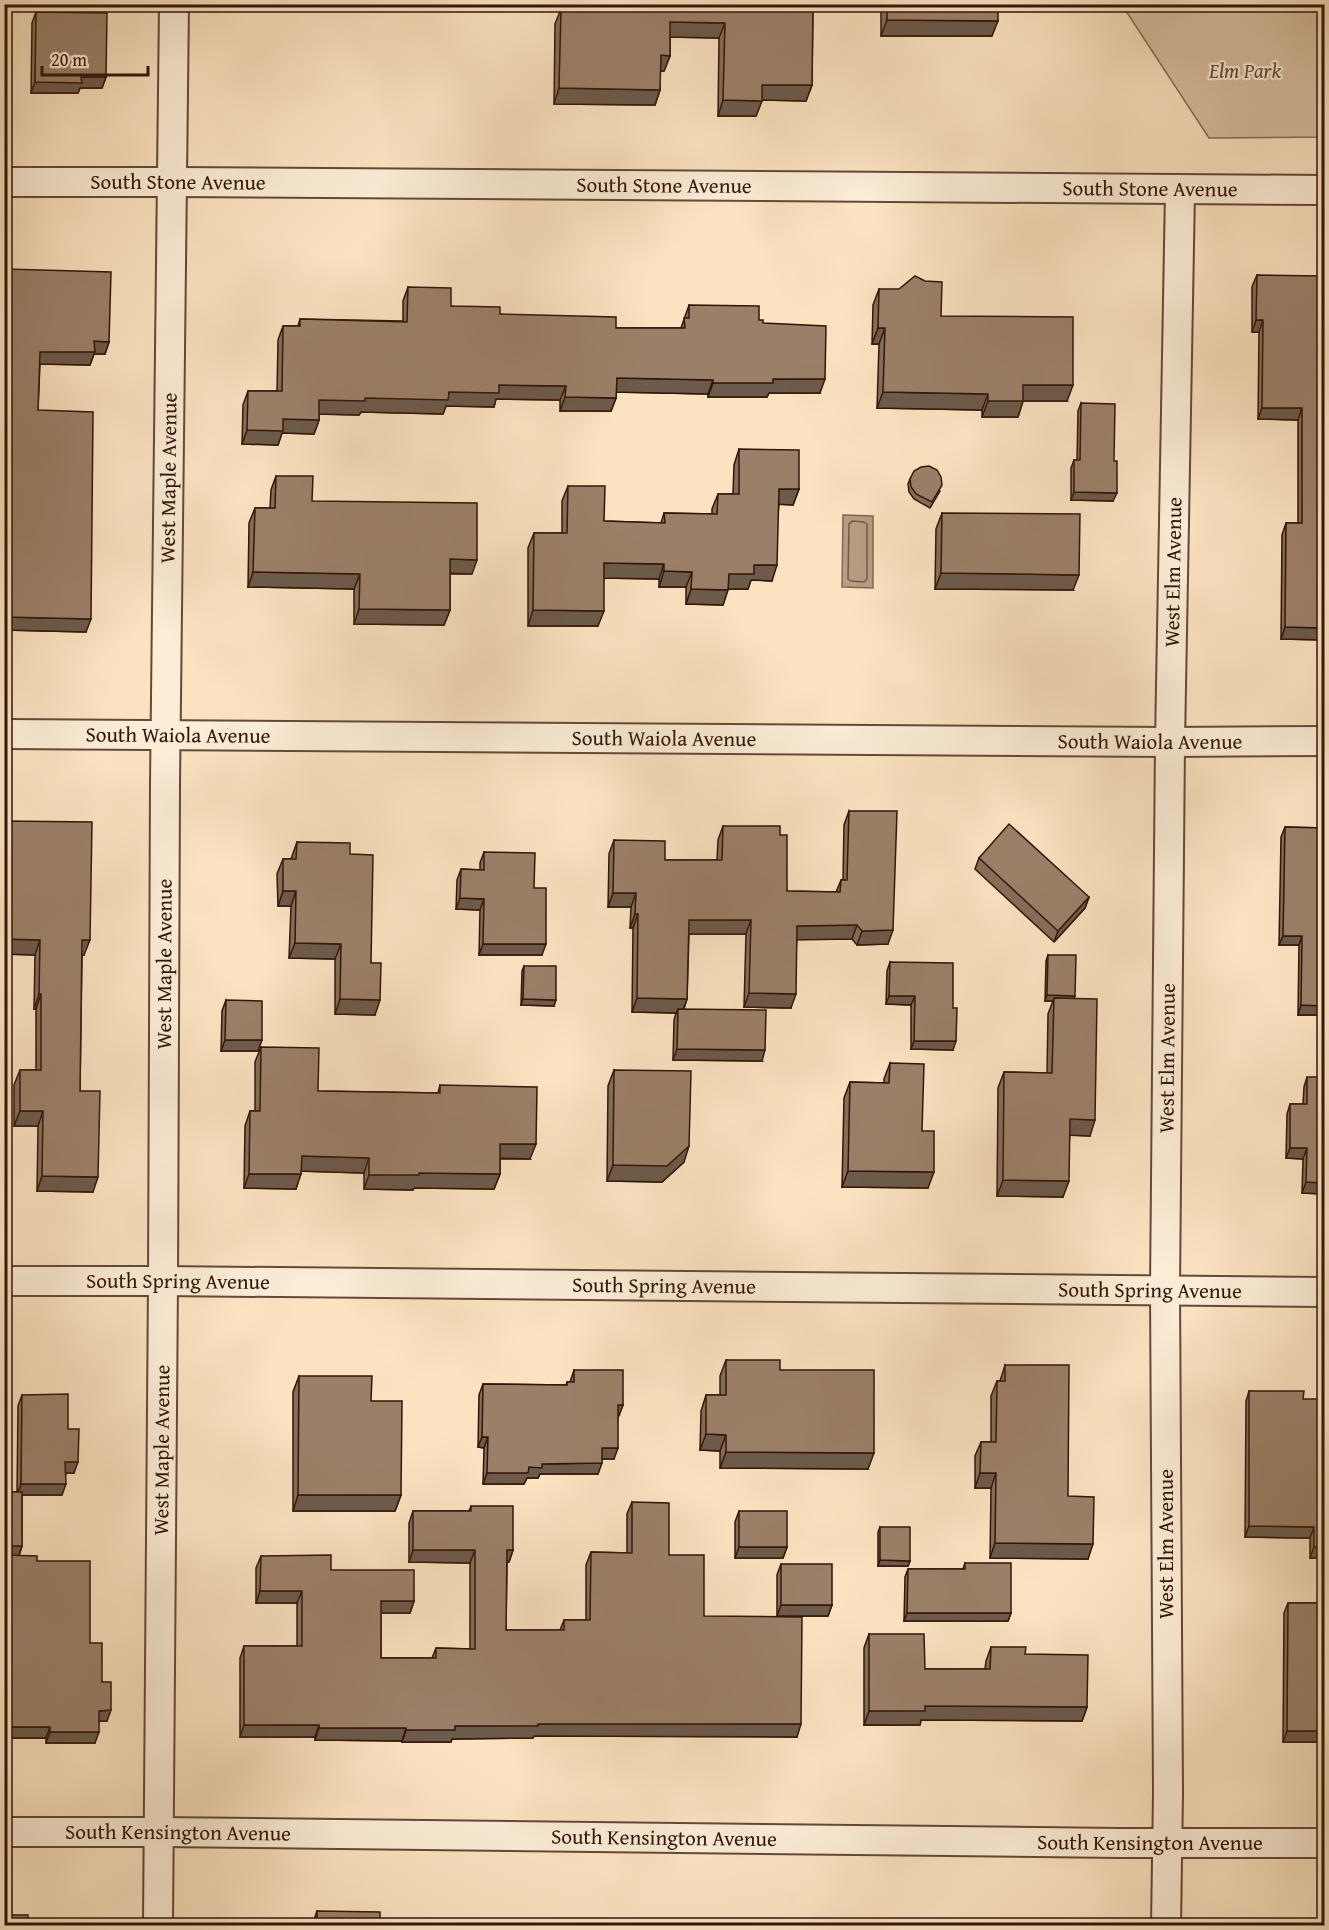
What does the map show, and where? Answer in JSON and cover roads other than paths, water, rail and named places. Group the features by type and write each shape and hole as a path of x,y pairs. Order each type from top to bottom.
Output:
{"street":[{"name":"West Maple Avenue","path":"158,1926 165,735 174,4"},
{"name":"South Stone Avenue","path":"4,182 1180,191 1324,190"},
{"name":"West Elm Avenue","path":"1166,1926 1168,1844 1165,1291 1170,742 1180,191"},
{"name":"South Waiola Avenue","path":"4,734 1170,742 1324,741"},
{"name":"South Spring Avenue","path":"4,1281 1324,1292"},
{"name":"South Kensington Avenue","path":"4,1832 1168,1844 1324,1843"}],"water":[{"path":"843,515 873,516 873,588 842,587"}],"park label":[{"name":"Elm Park","path":"1245,71"}]}
